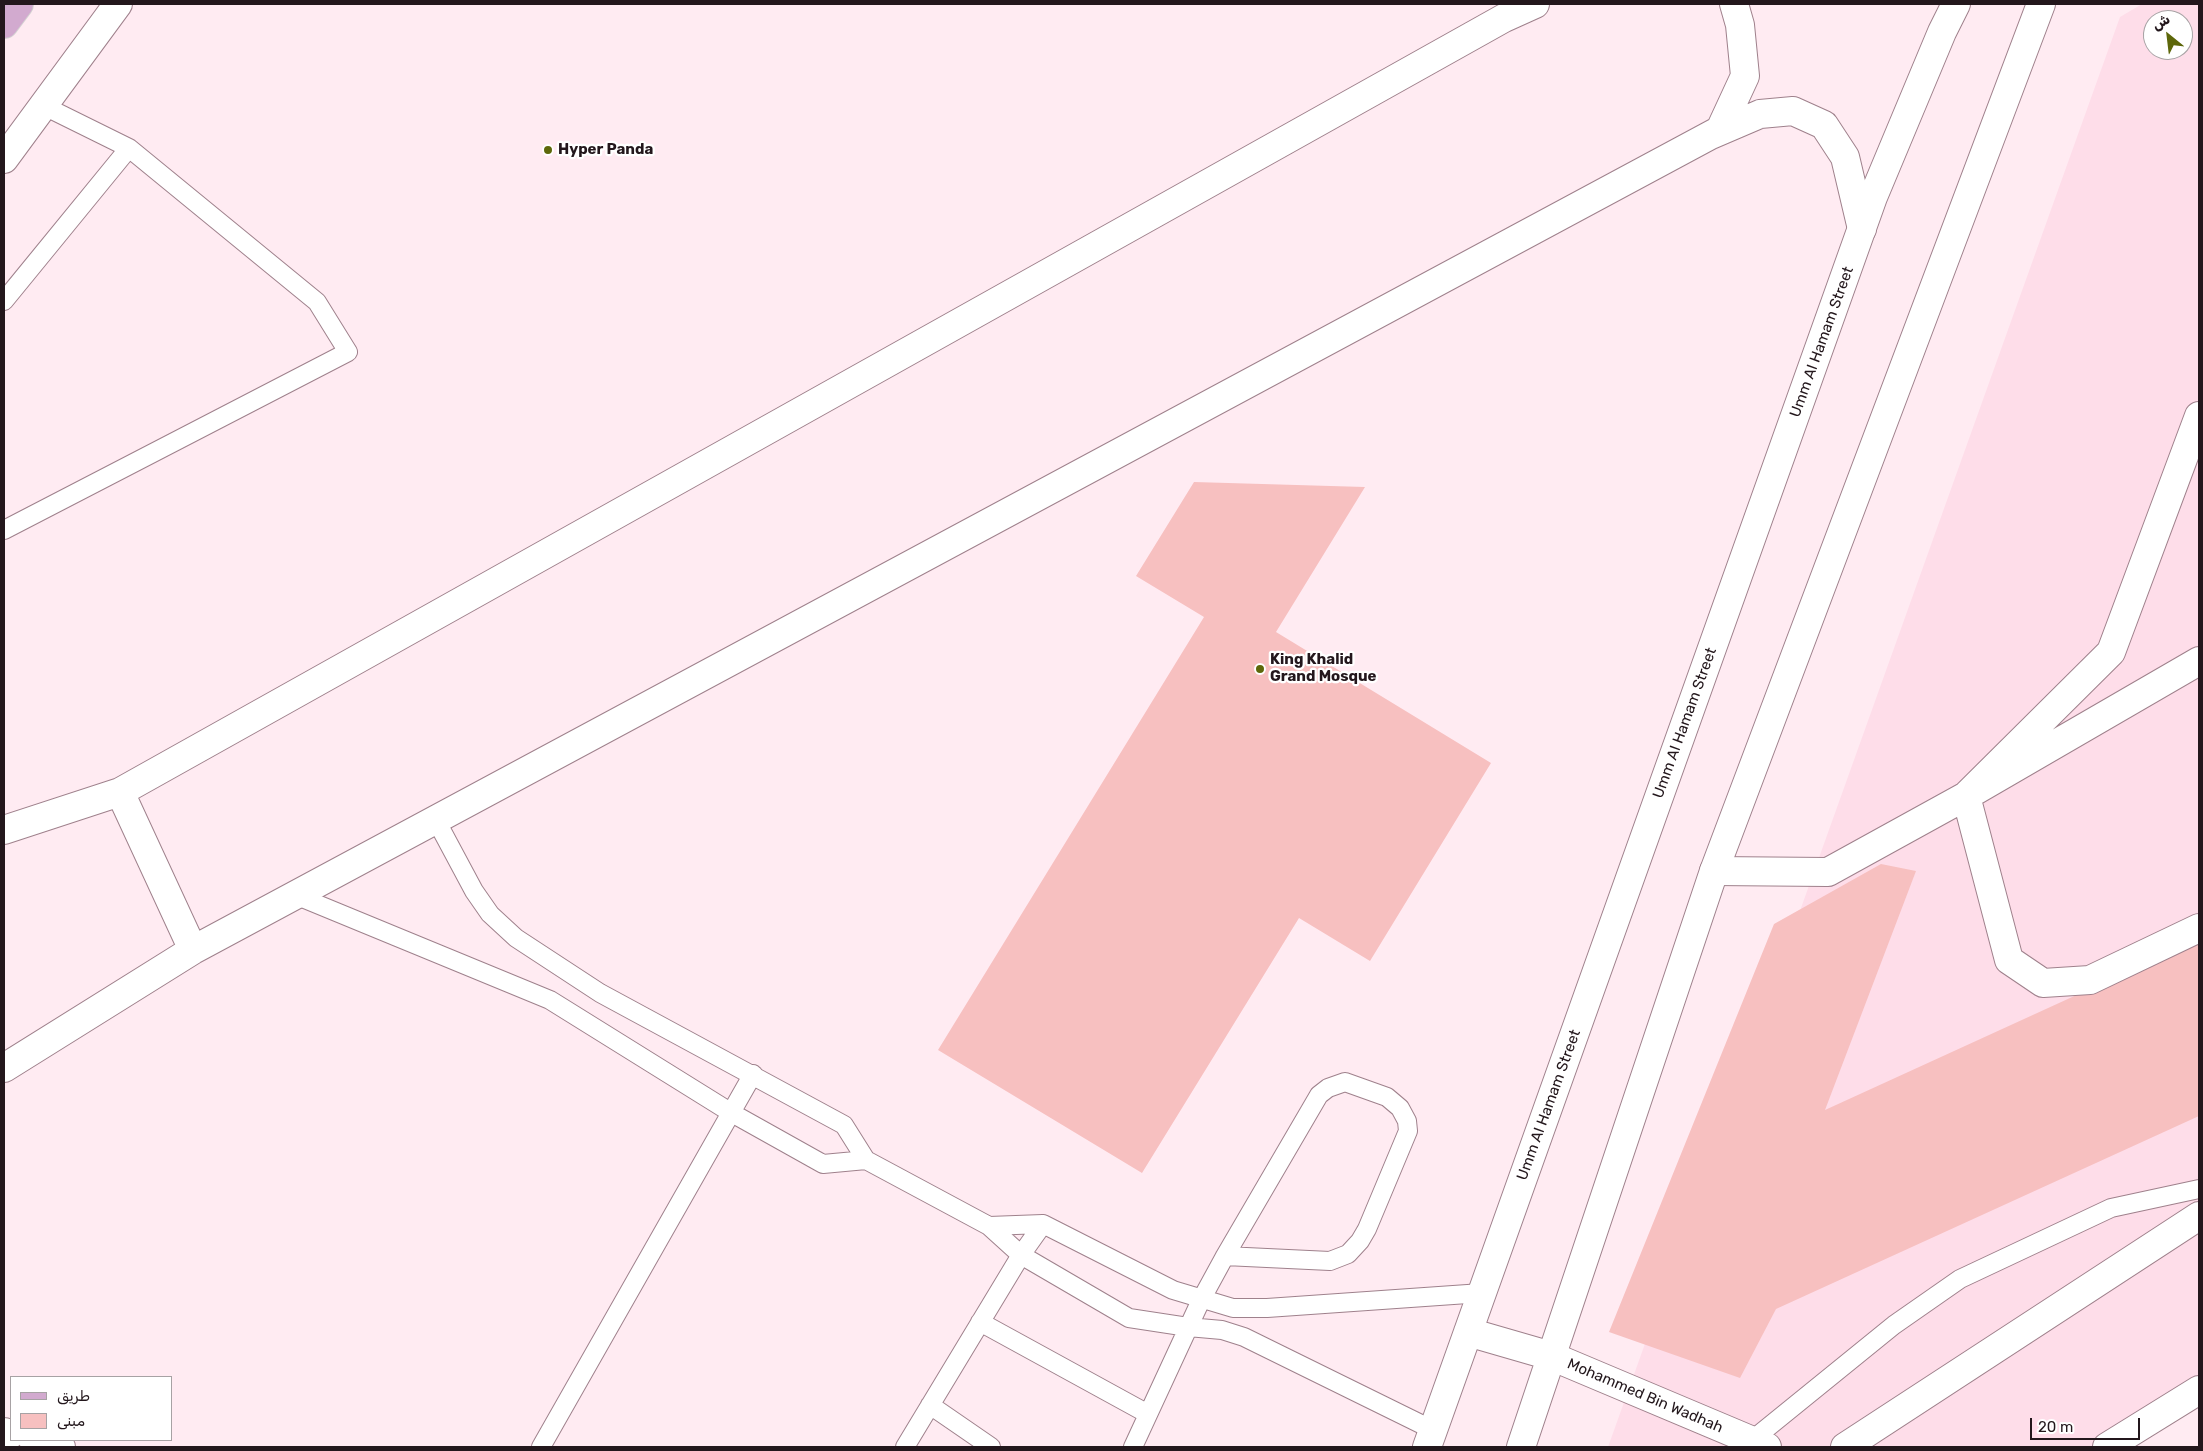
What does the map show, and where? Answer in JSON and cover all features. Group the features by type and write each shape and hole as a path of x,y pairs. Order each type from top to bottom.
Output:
{"main road":[{"path":"4,24 19,4"}],"street":[{"path":"4,159 118,4"},
{"path":"4,830 120,792 1495,22 1535,4"},
{"path":"4,1068 193,950 1720,130 1745,76 1740,25 1734,4"},
{"name":"Umm Al Hamam Street","path":"1430,1439 1877,188 1942,32 1956,4"},
{"path":"1521,1447 1714,871 2041,4"},
{"path":"1709,136 1760,114 1792,110 1824,124 1845,157 1862,229"},
{"path":"1966,796 2110,652 2199,416"},
{"path":"1714,871 1828,872 1966,796 2199,661"},
{"path":"120,792 193,950"},
{"path":"1966,796 2009,960 2043,983 2090,980 2199,928"},
{"path":"1845,1447 2199,1216"},
{"name":"Mohammed Bin Wadhah","path":"1468,1332 1551,1356 1759,1444"},
{"path":"2107,1447 2199,1390"},
{"path":"37,1441 61,1447"}],"lane":[{"path":"4,530 348,352 317,302 129,148 44,106"},
{"path":"4,301 129,148"},
{"path":"436,820 474,891 490,914 516,938 600,993 844,1125 866,1160 989,1226 1021,1255 1129,1318 1222,1330 1244,1337 1430,1439"},
{"path":"295,895 550,1000 730,1112 823,1164 866,1160"},
{"path":"541,1447 752,1074"},
{"path":"1133,1447 1201,1300 1225,1256 1319,1095 1328,1088 1345,1082 1386,1097 1400,1108 1407,1122 1408,1131 1367,1229 1360,1242 1348,1254 1330,1261 1225,1256"},
{"path":"1759,1444 1894,1326 1960,1279 2111,1208 2199,1190"},
{"path":"989,1226 1043,1224 1173,1290 1201,1300 1233,1308 1267,1308 1482,1293"},
{"path":"905,1447 1021,1255 1043,1224"},
{"path":"980,1322 1148,1414"},
{"path":"930,1405 991,1447"}],"shaded area":[{"path":"2142,4 2199,4 2199,1381 2113,1447 1608,1447 2120,17"}],"building":[{"path":"1194,482 1365,487 1276,632 1491,763 1370,961 1299,918 1142,1173 938,1050 1204,617 1136,576"},
{"path":"1881,864 1916,871 1825,1110 2199,939 2199,1116 1776,1309 1740,1378 1609,1332 1774,924"}],"place":[{"name":"Hyper Panda","path":"548,150"},
{"name":"King Khalid Grand Mosque","path":"1260,669"}]}
